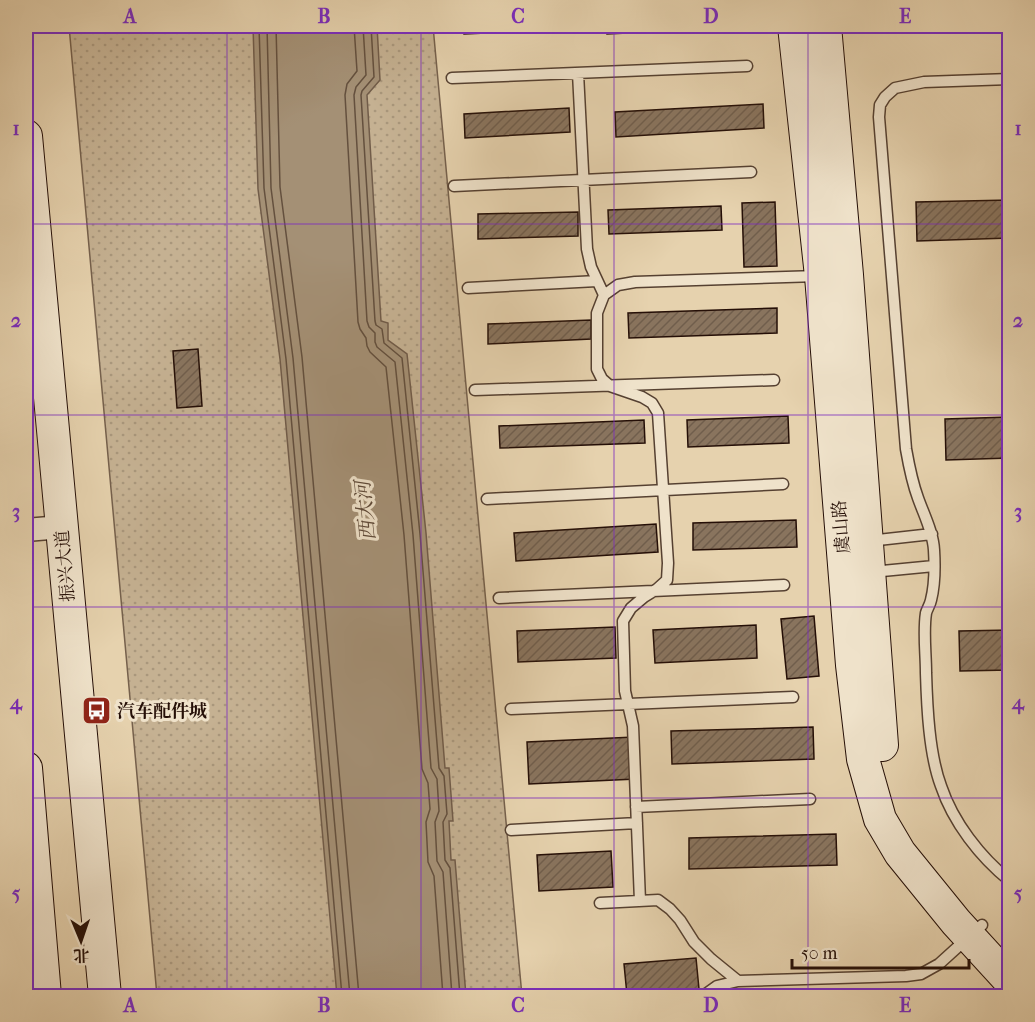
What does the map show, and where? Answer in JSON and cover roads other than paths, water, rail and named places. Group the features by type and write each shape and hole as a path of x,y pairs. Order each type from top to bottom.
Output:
{"street":[{"name":"虞山路","path":"794,26 834,275 867,541 882,748 890,784 902,820 1010,981"},
{"name":"虞山路","path":"825,26 852,665 863,759 880,819 900,853 976,931 1010,955"},
{"name":"振兴大道","path":"26,136 105,996"},
{"path":"26,530 61,527"},
{"path":"26,768 33,947 45,996"}],"lane":[{"path":"452,78 747,66"},
{"path":"578,73 587,249 591,267 604,295"},
{"path":"1010,79 924,82 895,88 880,105 879,117 906,449 917,497 932,534 934,548 932,596 926,613 925,636 927,697 933,758 947,801 966,833 981,853 1010,881"},
{"path":"454,186 751,172"},
{"path":"640,901 633,726 625,691 623,621 631,608 667,580 668,563 658,413 652,403 642,397 610,386 602,379 597,369 597,313 604,295 618,285 634,282 834,275"},
{"path":"468,288 597,281"},
{"path":"475,390 774,381"},
{"path":"487,499 783,484"},
{"path":"867,541 932,534"},
{"path":"869,572 934,566"},
{"path":"498,598 784,585"},
{"path":"511,709 793,697"},
{"path":"636,807 810,799"},
{"path":"511,830 637,823"},
{"path":"600,903 658,900 680,920 694,942 738,981"},
{"path":"703,996 717,986 738,981 921,974 939,964 976,931"}],"water":[{"name":"西大河","path":"253,26 377,26 380,80 367,95 381,321 388,323 388,340 407,354 426,533 445,768 449,768 453,821 449,821 451,860 455,860 466,996 337,996 280,359 258,189"}],"place":[{"name":"汽车配件城","path":"96,711"}]}
